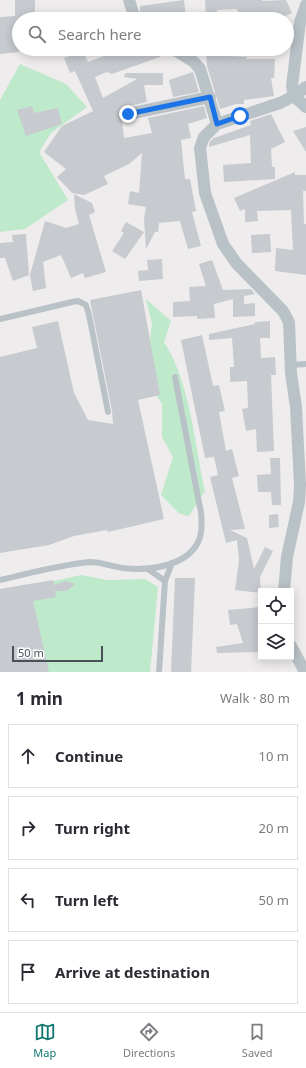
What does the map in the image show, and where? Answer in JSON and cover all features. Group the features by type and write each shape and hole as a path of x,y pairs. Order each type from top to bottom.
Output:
{"street":[{"path":"129,0 133,12"},
{"path":"306,6 300,22 293,81 294,96 306,107"},
{"path":"183,56 197,66 210,97 217,124"},
{"path":"284,588 287,557 299,502 300,485 291,365 291,335 288,318 228,252 220,238 207,199 200,156 201,144 204,137 217,124 270,106 294,96 306,87"},
{"path":"128,114 210,97"},
{"path":"294,652 305,672"}],"lane":[{"path":"0,319 72,302 78,302 86,305 108,412"},
{"path":"291,365 306,364"},
{"path":"0,580 46,569 93,562 121,568 148,568 172,563 195,547 199,540 202,524 175,377"},
{"path":"159,672 165,581 172,563"},
{"path":"148,568 165,581"}],"green space":[{"path":"20,64 66,84 87,107 51,133 39,152 68,200 25,229 0,232 0,100"},
{"path":"146,299 171,321 164,342 173,358 180,376 190,414 205,491 189,516 180,514 161,495 173,457 162,437 162,404 151,387 147,363 152,324"},
{"path":"81,575 108,580 145,579 158,587 150,672 0,672 0,593"}],"building":[{"path":"15,0 35,0 35,12 15,12"},
{"path":"184,0 185,12 140,12 140,6"},
{"path":"205,0 286,0 292,12 238,12 237,9 206,12"},
{"path":"12,16 12,53 0,54 0,17"},
{"path":"69,56 85,56 88,62 104,56 160,56 112,74 107,72 95,77 103,98 137,79 124,77 125,73 163,73 163,85 144,85 147,102 126,107 121,111 124,138 152,133 148,118 204,106 207,118 188,124 191,138 181,140 185,179 190,179 196,211 192,212 201,246 188,249 180,221 159,223 158,232 155,232 146,249 144,219 146,207 128,204 130,191 139,193 142,153 129,164 104,176 108,184 84,195 72,193 57,177 66,169 44,152 62,126 93,111 75,71 70,73 64,58"},
{"path":"206,56 247,57 246,59 275,59 274,78 271,78 274,96 244,100 244,104 236,104 220,109 207,66"},
{"path":"193,72 199,92 173,97 169,80"},
{"path":"32,106 34,113 58,108 62,124 26,136 17,110"},
{"path":"271,114 285,142 271,149 272,167 275,167 275,179 224,182 223,165 251,163 250,135 209,147 210,141 214,138 251,125 250,121"},
{"path":"306,127 306,152 293,131"},
{"path":"295,172 295,175 306,175 306,191 303,191 304,224 306,224 306,275 275,271 276,248 293,250 291,210 257,211 258,221 245,222 245,209 240,211 234,198"},
{"path":"74,194 92,203 95,212 89,215 106,272 85,278 83,273 71,278 61,255 43,262 46,288 33,291 30,275 45,221 66,228 79,224 75,209"},
{"path":"126,222 144,232 125,259 112,251 124,233 121,231"},
{"path":"26,234 29,275 13,281 5,258 0,258 0,243 13,242 12,235"},
{"path":"270,234 271,252 252,253 251,235"},
{"path":"162,259 163,279 139,281 138,271 148,270 147,260"},
{"path":"212,260 223,290 251,289 255,294 244,296 244,304 255,303 255,316 233,317 233,299 214,304 215,318 197,319 197,316 173,317 173,302 190,301 189,287 206,286 199,264"},
{"path":"141,290 160,395 138,400 164,519 108,532 107,530 74,536 49,545 0,553 0,357 37,348 32,327 58,321 74,393 88,420 113,424 112,411 90,300"},
{"path":"270,321 270,338 260,338 261,358 275,357 276,375 271,375 274,451 257,452 256,429 246,431 242,409 248,408 247,381 230,382 230,367 234,367 232,338 209,340 209,334 255,324 255,322"},
{"path":"202,335 213,386 219,385 225,411 219,412 226,451 232,449 239,476 232,478 245,529 230,530 247,538 254,569 265,547 273,551 260,577 261,588 258,588 258,593 235,590 239,560 237,540 226,543 210,477 218,475 214,457 205,458 181,340"},
{"path":"270,458 280,458 281,505 272,505 271,492 258,492 257,475 271,474"},
{"path":"278,514 279,527 269,528 269,515"},
{"path":"175,578 195,578 191,672 171,672"},
{"path":"53,580 54,585 65,581 75,584 67,591 55,591 56,597 33,601 49,672 0,672 0,589"},
{"path":"258,607 258,652 217,653 216,647 243,643 237,624 230,625 228,610"}],"route":[{"path":"128,114 210,97 217,124 240,116"}]}
